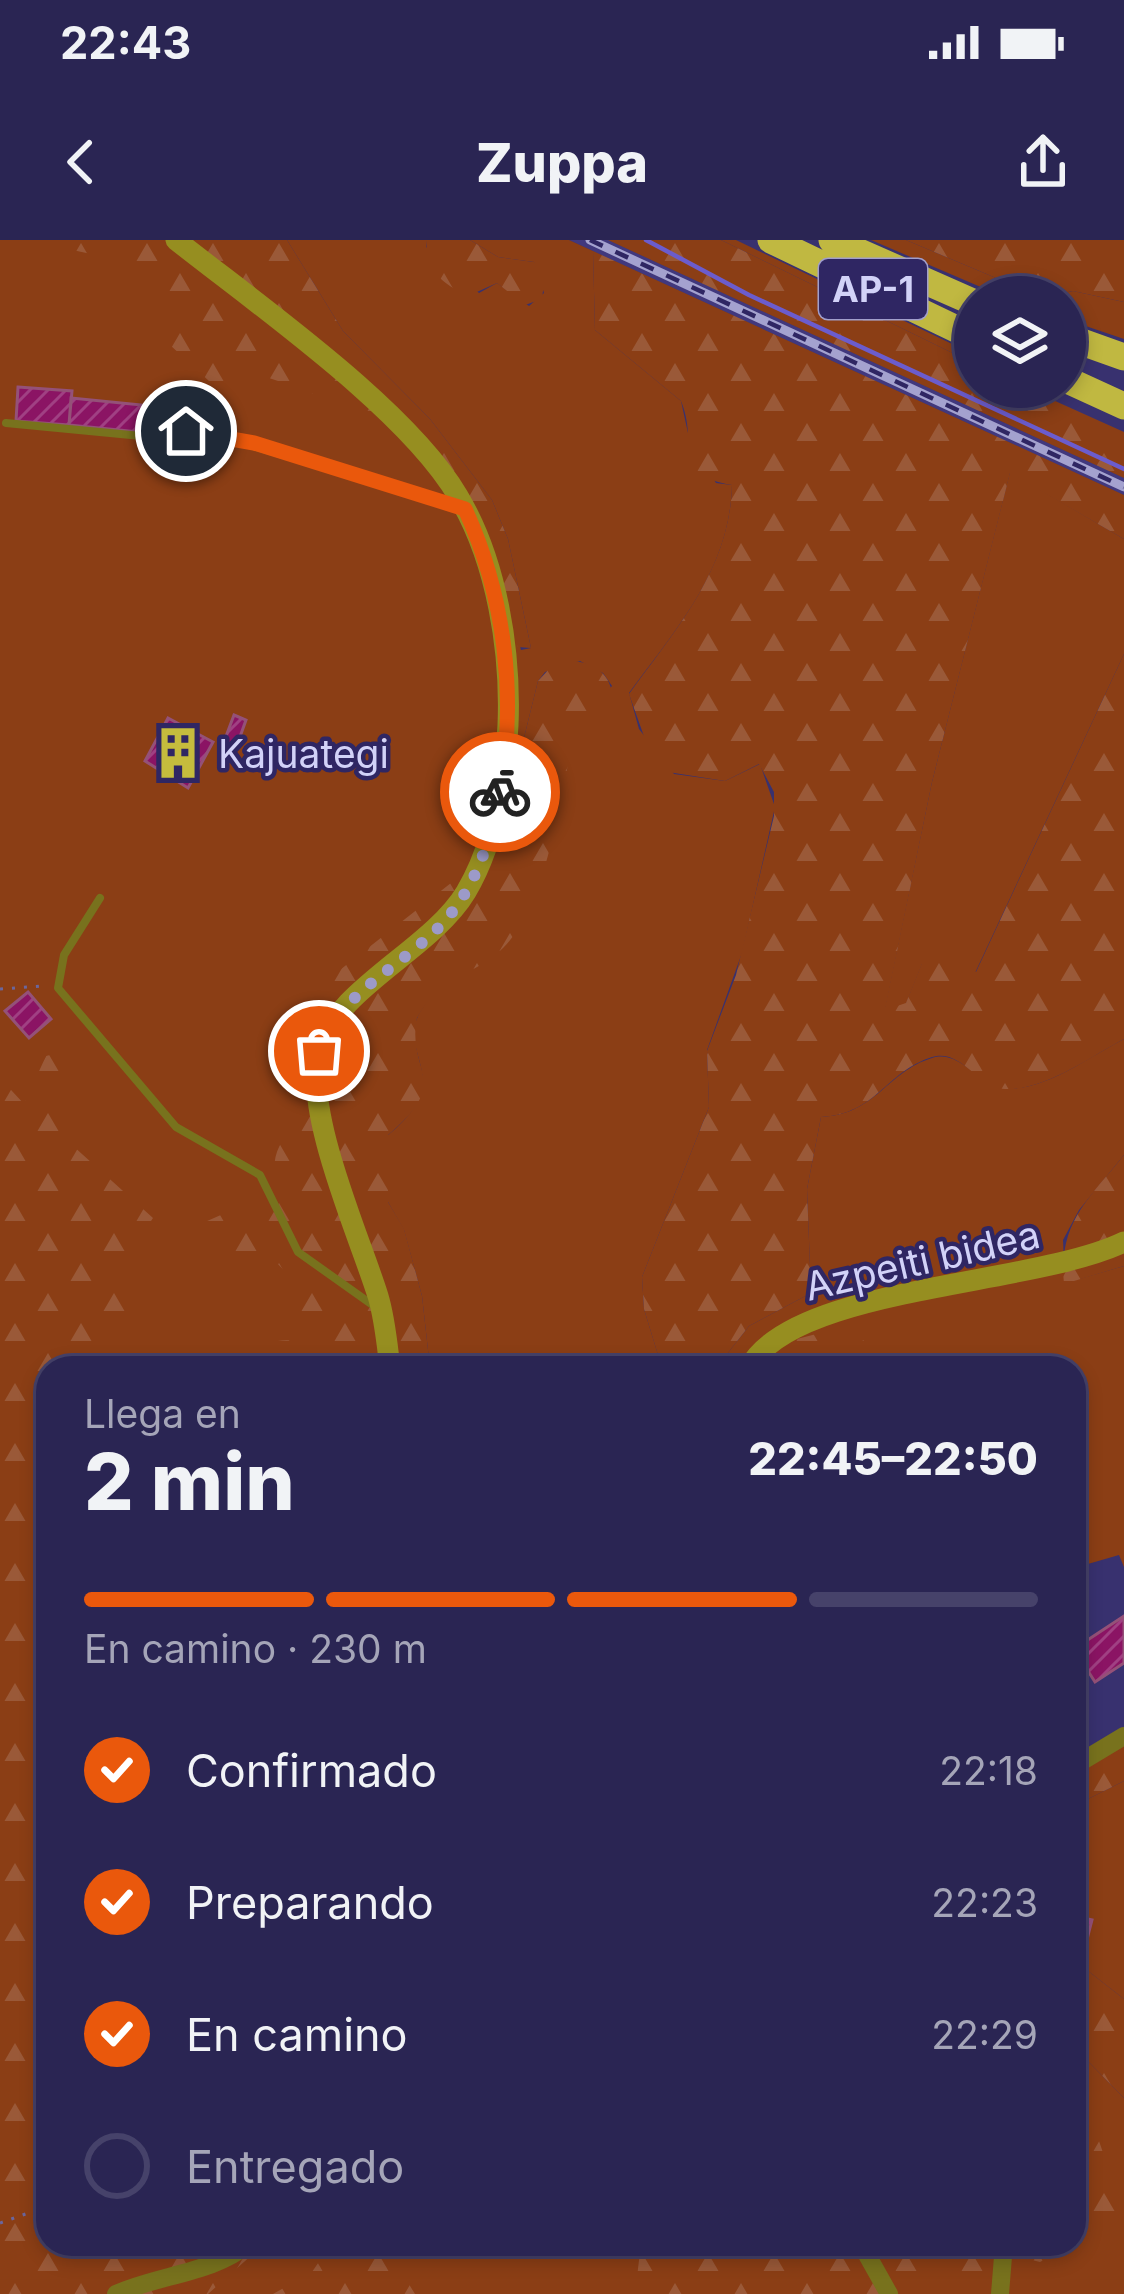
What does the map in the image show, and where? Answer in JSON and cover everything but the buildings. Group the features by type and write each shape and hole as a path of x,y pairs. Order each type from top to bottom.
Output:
{"highway":[{"name":"AP-1","path":"771,240 954,328"},
{"name":"AP-1","path":"832,240 954,293"},
{"path":"1086,343 1124,357"},
{"path":"1086,389 1124,406"}],"main road":[{"path":"176,240 408,433 465,509 488,570 506,667 507,735 493,824 459,903 430,936 339,1015 321,1045 316,1070 347,1209 382,1312 388,1356"},
{"name":"Azpeiti bidea","path":"759,1356 772,1339 812,1318 1052,1268 1124,1242"}],"street":[{"path":"1086,1759 1124,1736"},
{"path":"116,2294 161,2275 229,2256"},
{"path":"868,2256 890,2294"},
{"path":"1000,2294 1003,2256"}],"lane":[{"path":"6,423 162,438 203,431 465,509"},
{"path":"100,898 69,944 56,985 176,1127 260,1174 274,1195 295,1249 382,1312"}],"path":[{"path":"0,989 56,985"},
{"path":"0,2223 36,2210"}],"shaded area":[{"path":"569,240 608,240 954,400 954,408 972,408 1124,478 1124,495"}],"green space":[{"path":"0,240 166,240 435,451 472,496 489,530 521,650 531,648 508,539 492,500 430,419 343,331 287,240 426,240 426,247 479,293 497,283 529,306 544,293 534,262 498,257 470,240 569,240 593,251 595,330 681,401 688,433 716,483 732,485 722,544 711,571 682,621 629,693 639,729 674,774 725,781 760,764 775,807 742,953 707,1050 709,1107 642,1277 644,1309 658,1356 429,1356 422,1296 404,1230 388,1202 388,1135 408,1115 423,1082 415,1041 420,1012 443,986 499,948 521,922 547,849 573,732 612,686 603,673 580,661 545,672 538,681 497,847 349,1020 336,1046 327,1089 372,1356 36,1356 36,2256 1086,2256 1086,2059 1124,2098 1124,2294 0,2294"},
{"path":"26,240 287,240 343,331 430,419 492,500 508,539 531,648 518,647 485,530 466,491 441,461 371,416 258,374 229,385 209,381 169,344 182,330 179,316 135,292 132,270 105,257"},
{"path":"426,240 470,240 498,257 534,262 545,274 542,299 525,305 497,283 470,295 460,291 433,268"},
{"path":"608,240 721,240 954,354 954,400"},
{"path":"721,240 736,240 954,345 954,354"},
{"path":"871,240 906,240 991,276 955,276"},
{"path":"906,240 1124,240 1124,302 1086,294 1086,276 991,276"},
{"path":"593,251 1124,495 1124,539 1010,473 932,782 885,1010 906,1003 922,963 933,955 953,958 976,972 1124,654 1124,1039 1066,1071 1020,1088 995,1087 952,1058 932,1057 903,1072 868,1101 821,1117 807,1189 811,1293 749,1326 725,1356 658,1356 644,1309 642,1277 709,1107 707,1051 736,975 774,816 774,792 759,764 725,781 668,772 646,742 629,694 682,621 711,571 722,544 732,485 713,480 693,465 681,401 595,330"},
{"path":"1086,294 1124,302 1124,339 1086,326"},
{"path":"972,408 1071,408 1124,432 1124,478"},
{"path":"1010,472 1124,539 1124,654 975,973 922,964 906,1004 884,1012 932,782"},
{"path":"570,661 602,672 610,685 612,703 596,719 576,726 551,844 519,928 492,957 436,993 417,1018 423,1088 408,1116 388,1135 388,1202 404,1229 422,1296 429,1356 251,1356 269,1343 291,1340 325,1351 320,1331 290,1312 306,1293 274,1260 264,1289 239,1291 189,1229 239,1207 275,1179 282,1141 324,1092 349,1020 322,984 497,847 538,681 551,667"},
{"path":"1124,1039 1124,1155 1079,1210 1063,1240 1065,1283 1124,1266 1124,1567 1119,1555 1086,1565 1086,1356 725,1356 749,1326 811,1293 807,1189 821,1117 856,1108 916,1064 932,1058 951,1058 1005,1088 1035,1085"},
{"path":"58,1053 74,1069 62,1136 153,1218 135,1245 109,1266 142,1356 36,1356 36,2256 251,2256 208,2294 0,2294 0,1078 24,1104 46,1056"},
{"path":"1124,1155 1124,1266 1064,1284 1071,1228"},
{"path":"828,1331 857,1331 879,1356 777,1356 797,1339"},
{"path":"1124,1736 1124,1781 1086,1800 1086,1759"},
{"path":"1124,1781 1124,1999 1086,1969 1086,1800"},
{"path":"1086,1969 1124,1999 1124,2098 1086,2059"},
{"path":"1086,2109 1112,2183 1118,2235 1112,2238 1086,2216"},
{"path":"323,2256 391,2256 415,2294 273,2294 312,2272"},
{"path":"640,2256 916,2256 921,2294 625,2294 637,2277"},
{"path":"956,2256 991,2256 985,2294 948,2294"},
{"path":"1016,2256 1051,2256 1040,2262"}],"waterway":[{"path":"646,240 749,295 1124,469"}],"railway":[{"path":"590,240 1124,487"}],"way so far":[{"path":"319,1051 336,1018 430,936 459,903 482,860 500,792"}],"place":[{"name":"Kajuategi","path":"178,753"}],"route":[{"path":"186,431 254,443 304,463 465,509 488,570 506,667 508,719 500,792"}]}
